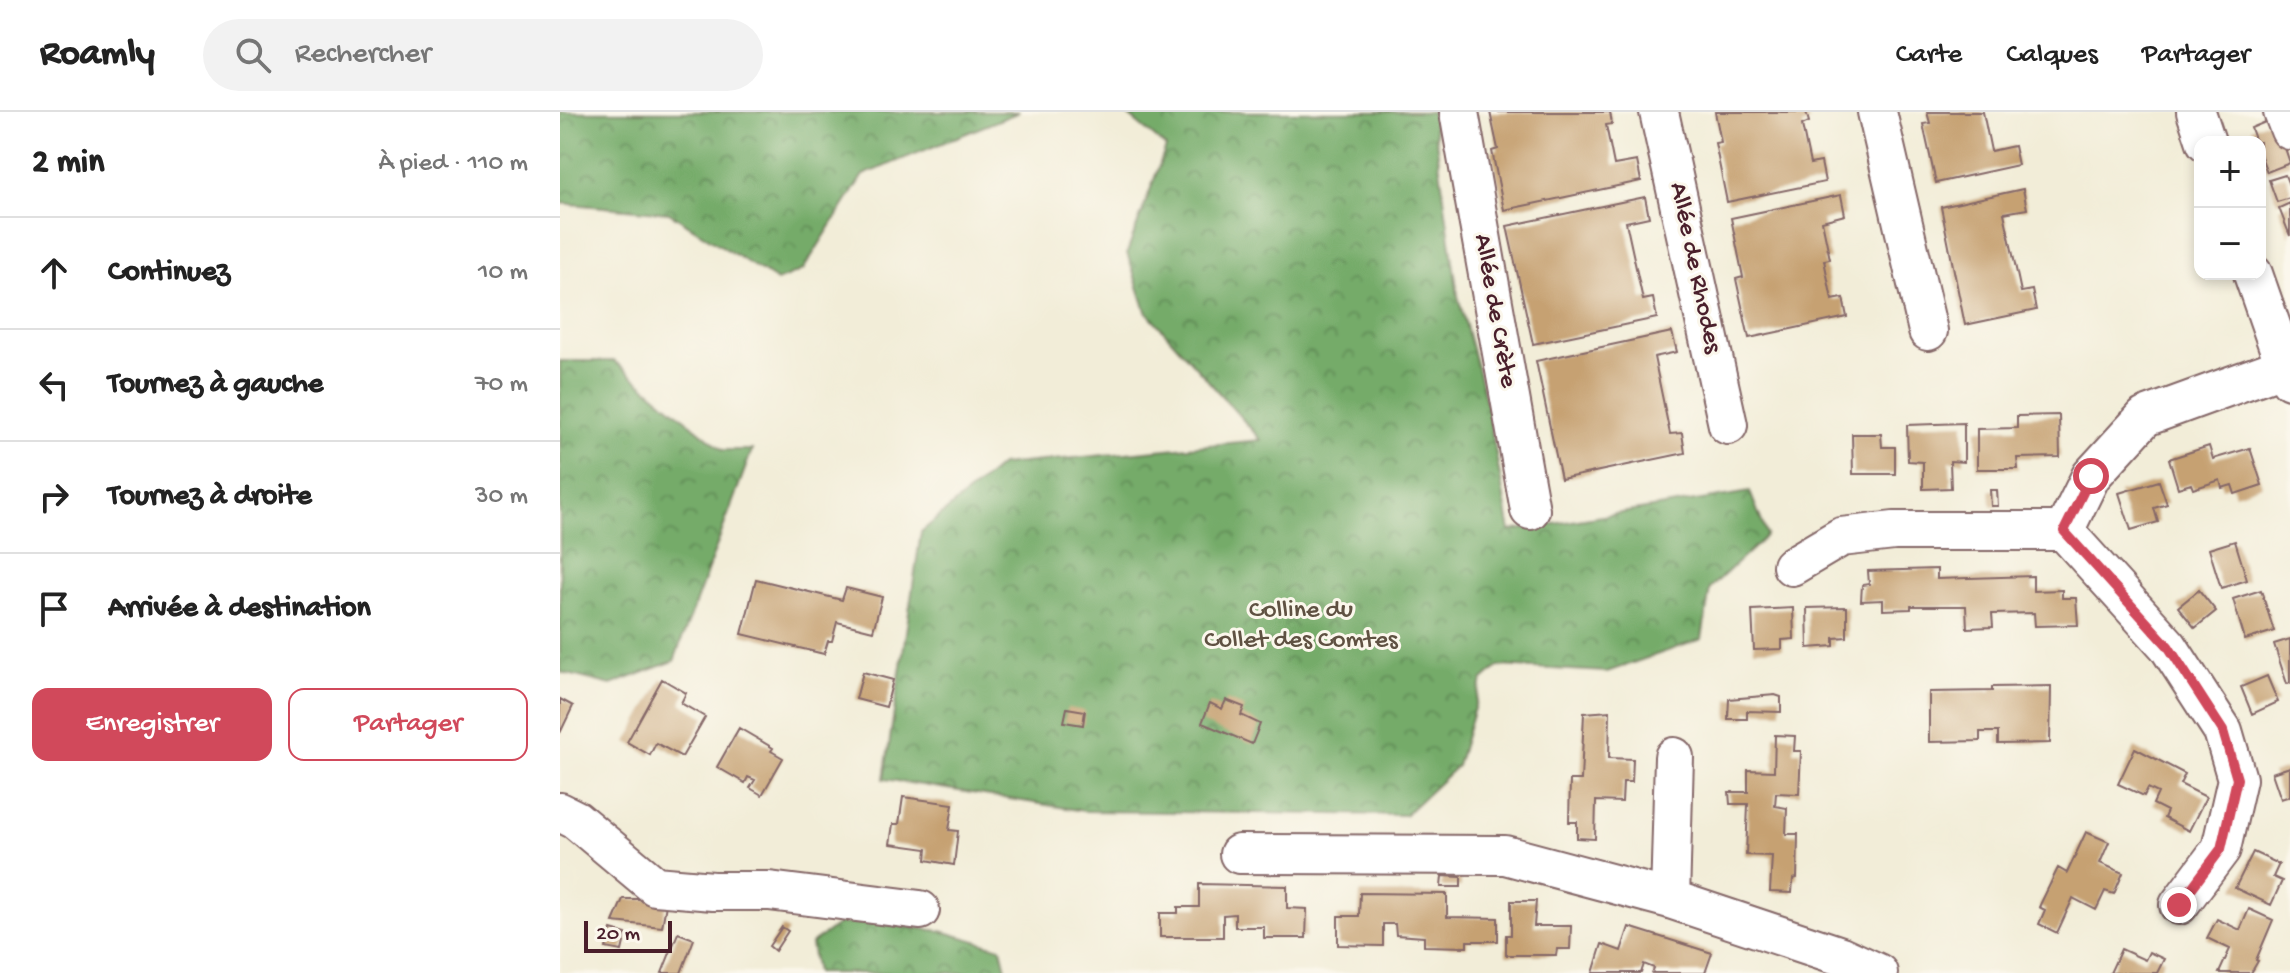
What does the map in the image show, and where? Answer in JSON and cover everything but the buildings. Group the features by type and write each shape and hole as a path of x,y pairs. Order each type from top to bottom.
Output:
{"street":[{"name":"Allée de Crète","path":"1459,112 1530,510"},
{"name":"Allée de Rhodes","path":"1659,112 1728,425"},
{"path":"1877,112 1928,331"},
{"path":"2196,112 2204,136"},
{"path":"2283,112 2290,130"},
{"path":"2064,531 2091,476 2145,417 2288,373 2255,280"},
{"path":"1792,566 1841,537 1894,531 2064,531 2168,646 2223,731 2237,779 2221,849 2179,905"},
{"path":"1670,899 1674,757"},
{"path":"560,812 576,820 655,886 713,891 769,891 920,910"},
{"path":"1239,854 1505,855 1670,899 1841,956 1878,973"}],"green space":[{"path":"560,112 1019,112 863,175 803,270 777,281 669,213 560,203"},
{"name":"Colline du Collet des Comtes","path":"1124,112 1432,112 1458,296 1487,405 1510,531 1750,492 1767,535 1710,588 1702,639 1607,672 1499,666 1482,681 1457,766 1405,815 1084,811 884,779 921,532 1001,465 1261,440 1146,311 1127,253 1166,147"},
{"path":"560,361 614,361 723,450 752,450 674,661 611,685 560,672"},
{"path":"878,923 941,931 1001,948 1007,973 816,973 811,944 839,924"}],"route":[{"path":"2091,476 2064,531 2168,646 2223,731 2237,779 2221,849 2179,905"}]}
